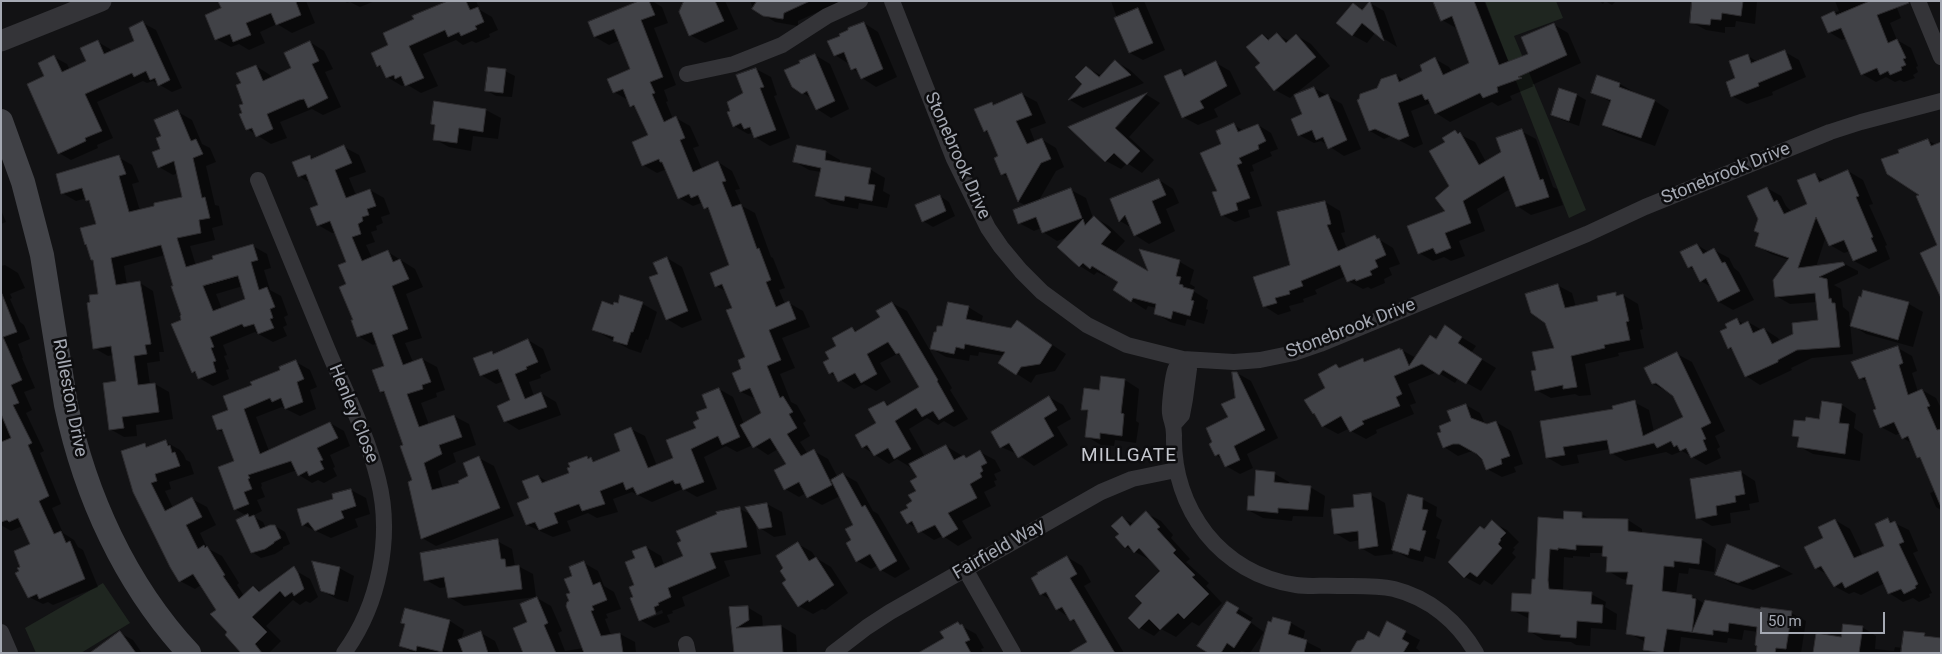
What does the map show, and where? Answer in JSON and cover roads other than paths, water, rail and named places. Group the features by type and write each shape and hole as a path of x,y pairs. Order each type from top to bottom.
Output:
{"main road":[{"name":"Rolleston Drive","path":"1,121 23,182 42,255 66,404 71,429 85,474 103,520 125,564 152,606 189,653"}],"street":[{"path":"1,41 101,1"},
{"path":"687,74 734,64 782,45 827,16 860,1"},
{"name":"Stonebrook Drive","path":"892,1 954,159 988,228 1001,247 1042,292 1087,325 1127,344 1183,359 1234,362 1260,360 1294,353 1351,332 1587,234 1644,207 1830,132 1941,101"},
{"path":"1918,1 1941,57"},
{"name":"Henley Close","path":"258,180 362,431 379,481 384,525 379,572 369,608 344,653"},
{"path":"1183,359 1189,370 1182,415 1174,424 1176,470 1186,502 1197,522 1213,542 1230,558 1253,571 1279,581 1297,585 1394,589 1416,597 1448,617 1462,632 1476,653"},
{"name":"Fairfield Way","path":"833,653 890,612 1111,487 1143,476 1176,470"},
{"path":"965,570 1013,653"},
{"path":"1,632 10,653"}],"district":[{"name":"MILLGATE","path":"1129,456"}]}
